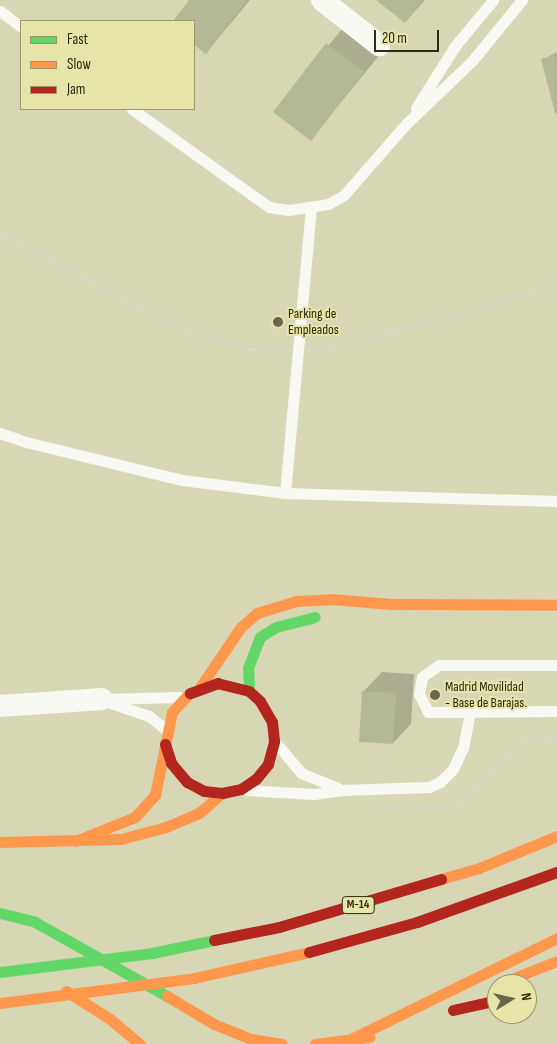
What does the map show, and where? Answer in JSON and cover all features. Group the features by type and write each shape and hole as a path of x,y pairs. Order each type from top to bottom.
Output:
{"main road":[{"path":"200,687 241,627 257,613 296,601 331,599 391,604 557,605"},
{"path":"345,614 391,604"},
{"path":"249,691 248,668 260,637 276,627 302,618 328,616"},
{"path":"75,841 135,817 155,795 166,744 166,730 172,712 184,697 200,687 218,683 249,691 260,701 272,722 274,742 268,764 256,779 241,789 222,793 204,791 187,782 171,763 166,744"},
{"path":"0,842 122,839 166,827 199,812 222,793"},
{"name":"M-14","path":"0,972 152,953 279,927 373,901 479,868 557,836"},
{"name":"M-14","path":"0,1003 194,978 306,953 417,922 557,872"},
{"path":"0,913 34,922 119,967 214,1024 251,1039 282,1044"},
{"path":"353,1038 557,938"},
{"path":"1,958 45,980 110,1019 140,1044"},
{"path":"526,974 557,961"},
{"path":"487,992 449,1012 487,1002"},
{"path":"315,1044 390,1035"}],"street":[{"path":"322,0 378,45"},
{"path":"0,706 102,699"}],"lane":[{"path":"406,124 455,46 493,0"},
{"path":"133,110 269,207 310,208 344,195 406,124 472,60 522,0"},
{"path":"0,11 20,26"},
{"path":"455,46 472,60"},
{"path":"285,493 310,208"},
{"path":"0,433 26,442 182,480 285,493 557,502"},
{"path":"557,666 439,665 422,677 419,694 428,712 557,711"},
{"path":"102,699 184,697"},
{"path":"102,699 149,716 166,730"},
{"path":"241,789 314,794 342,790 429,787 440,782 453,770 463,748 470,712"},
{"path":"274,742 301,773 342,790"}],"path":[{"path":"0,234 188,332 250,349 298,351 332,348 557,286"}],"building":[{"path":"189,0 247,0 206,54 195,46 195,20 174,20"},
{"path":"376,0 423,0 405,23"},
{"path":"326,43 364,72 311,141 273,112"},
{"path":"555,55 557,63 556,117 541,59"},
{"path":"362,691 396,693 393,744 359,742"}],"traffic: fast":[{"path":"249,691 248,668 260,637 276,627 315,617"},
{"path":"0,913 35,922 167,996"},
{"path":"0,972 152,953 214,940"}],"traffic: slow":[{"path":"200,687 241,627 257,613 296,601 331,599 391,604 557,605"},
{"path":"75,841 135,817 155,795 172,712 190,693"},
{"path":"0,842 121,839 166,827 199,813 222,793"},
{"path":"441,879 479,868 557,836"},
{"path":"353,1038 557,938"},
{"path":"0,1003 194,978 309,952"},
{"path":"524,974 557,961"},
{"path":"66,991 110,1019 140,1044"},
{"path":"167,996 214,1024 251,1039 282,1044"},
{"path":"315,1044 370,1037"}],"traffic: jam":[{"path":"165,744 171,763 187,782 204,791 222,793 241,789 256,779 268,764 274,741 272,722 260,701 249,691 218,683 190,693"},
{"path":"309,952 417,922 557,872"},
{"path":"214,940 279,927 441,879"},
{"path":"453,1010 487,1002"}],"place":[{"name":"Parking de Empleados","path":"278,322"},
{"name":"Madrid Movilidad - Base de Barajas.","path":"435,695"}]}
